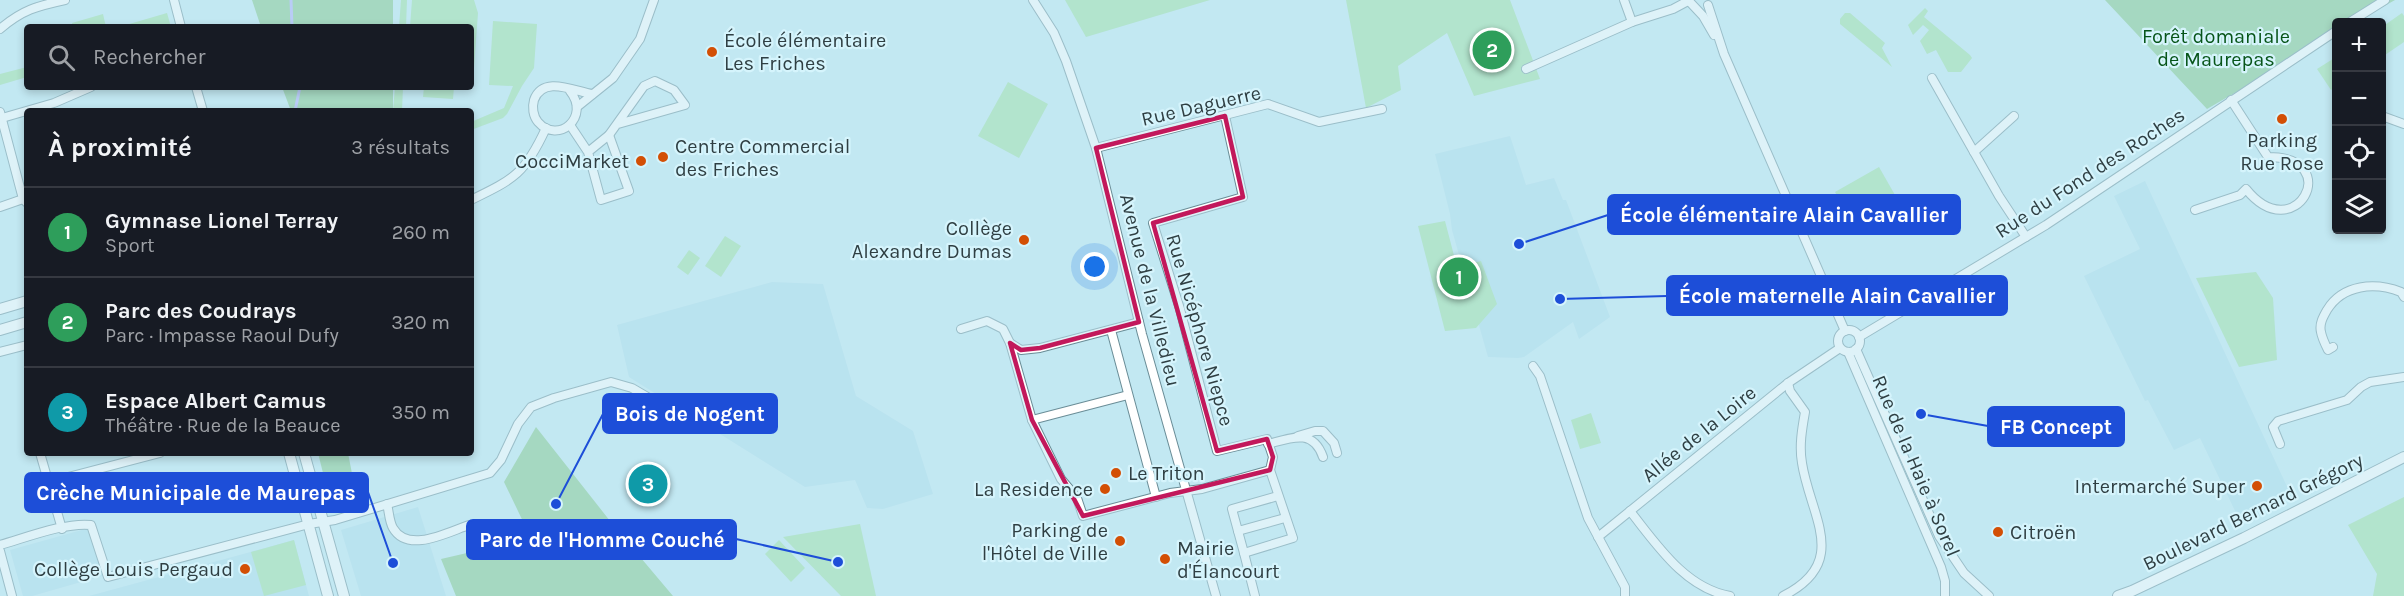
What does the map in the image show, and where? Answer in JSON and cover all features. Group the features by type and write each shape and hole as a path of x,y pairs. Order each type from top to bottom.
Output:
{"street":[{"path":"0,29 16,15 34,6 65,0"},
{"path":"174,0 180,24"},
{"path":"577,107 613,78 640,39 654,0"},
{"name":"Avenue de la Villedieu","path":"1034,0 1054,33 1096,148 1139,322 1216,596"},
{"path":"1624,0 1632,21"},
{"path":"1526,69 1632,21 1673,9 1688,0 1708,24 1724,54 1845,331"},
{"path":"2356,18 2385,0"},
{"path":"1697,8 1709,2 1724,54"},
{"name":"Rue du Fond des Roches","path":"1858,337 2026,237 2332,35"},
{"path":"1932,78 1999,196 2026,237"},
{"path":"588,152 609,135 644,86 656,81 674,90 685,105 618,124"},
{"path":"570,91 577,107 575,119 570,125 559,130 546,128 540,124 533,111 536,96 548,87 563,87 570,91 592,94"},
{"path":"32,108 54,103 84,90"},
{"path":"197,90 202,108"},
{"path":"2195,210 2240,195 2246,189 2260,203 2277,211 2288,210 2298,204 2308,188 2307,172 2292,159 2268,157 2231,100"},
{"name":"Rue Daguerre","path":"1096,148 1268,104 1319,122 1382,108"},
{"path":"24,110 1,115 24,197"},
{"name":"Rue Nicéphore Niepce","path":"1225,116 1243,197 1153,223 1180,309 1217,451 1267,439 1269,444"},
{"path":"1974,152 2014,116"},
{"path":"2386,117 2404,124"},
{"path":"570,125 588,152 601,200 629,191 609,135"},
{"path":"474,198 509,181 532,158 546,128"},
{"path":"0,207 24,201"},
{"path":"2333,347 2328,350 2320,331 2322,319 2336,298 2344,292 2376,286 2401,292 2404,297"},
{"path":"0,309 24,302"},
{"path":"961,329 987,321 1003,329 1010,343 1032,420 1061,479 1077,498 1083,516 1156,497 1202,489 1270,470"},
{"path":"1010,343 1021,350 1040,348 1139,322"},
{"path":"0,330 24,323"},
{"path":"1111,330 1156,497"},
{"path":"1845,331 1853,332 1858,337 1859,343 1848,350 1838,340 1845,331"},
{"path":"0,352 24,346"},
{"name":"Allée de la Loire","path":"1598,537 1788,383 1848,350"},
{"name":"Rue de la Haie à Sorel","path":"1848,350 1941,567 1945,581 1945,596"},
{"name":"Rue de la Haie à Sorel","path":"1848,350 1939,536 1964,573 1989,596"},
{"path":"1533,366 1540,376 1588,518 1625,587 1625,596"},
{"path":"2280,444 2273,427 2278,421 2347,400 2370,382 2404,377"},
{"path":"0,545 84,524 91,525 108,577 324,522 490,473 501,460 518,424 531,407 554,398 611,382 632,388 656,402"},
{"path":"1783,596 1801,587 1816,571 1822,551 1822,539 1814,504 1802,464 1801,440 1805,412 1790,391 1788,383"},
{"path":"1032,420 1128,395"},
{"path":"1244,553 1293,538 1270,470 1273,457 1269,444 1315,431 1323,431 1334,442 1338,453"},
{"path":"1297,436 1313,441 1323,457"},
{"path":"41,456 62,529"},
{"path":"49,483 149,456"},
{"path":"290,456 328,596"},
{"path":"305,456 344,596"},
{"name":"Boulevard Bernard Grégory","path":"2118,596 2244,538 2404,457"},
{"path":"1255,596 1233,509 1278,496"},
{"path":"387,504 393,528 409,539 419,542 469,525"},
{"path":"1630,512 1669,560 1696,582 1730,596"},
{"path":"1238,531 1285,518"},
{"path":"0,551 12,596"}],"highlighted area":[{"path":"1225,116 1243,197 1153,223 1217,451 1267,439 1273,457 1270,470 1083,516 1032,420 1010,343 1021,350 1040,348 1139,322 1096,148"}],"shaded area":[{"path":"1510,136 1526,185 1554,178 1563,200 1566,200 1610,317 1579,339 1573,322 1524,357 1518,358 1488,357 1452,230 1435,154"},
{"path":"2145,181 2289,491 2238,517 2200,438 2174,450 2148,400 2145,401 2084,276 2140,249 2114,196"},
{"path":"772,282 823,284 856,396 913,431 933,494 883,509 867,508 855,480 805,487 629,377 617,325"},
{"path":"418,507 446,596 361,596 341,530"},
{"path":"89,528 102,576 32,596 23,596 10,550"},
{"name":"Collège Louis Pergaud","path":"294,540 309,596 89,596"}],"green space":[{"path":"252,0 393,0 393,24 260,24"},
{"path":"401,0 407,0 406,24 399,24"},
{"path":"412,0 474,0 478,13 474,68 474,24 410,24"},
{"path":"1065,0 1210,0 1086,37"},
{"path":"1346,0 1510,0 1540,79 1474,96 1447,33 1398,66 1401,90 1366,108"},
{"name":"Forêt domaniale de Maurepas","path":"2105,0 2395,0 2363,18 2332,18 2332,36 2207,109"},
{"path":"1925,8 1928,11 1924,17 1972,58 1961,72 1948,72 1936,50 1927,54 1920,41 1929,30 1923,25 1913,35 1908,25"},
{"path":"167,13 170,24 129,24"},
{"path":"1845,13 1850,13 1885,43 1882,48 1892,67 1840,24 1840,19"},
{"path":"2402,13 2404,16 2404,42 2386,54 2386,24"},
{"path":"103,14 105,24 72,24"},
{"path":"493,21 537,24 534,68 507,114 503,118 474,129 474,121 504,108 513,86 489,85"},
{"path":"2332,60 2332,89 2331,90 2317,69"},
{"path":"24,68 24,78 0,85 0,74"},
{"path":"1008,82 1048,104 1019,158 978,136"},
{"path":"283,90 393,90 393,108 290,108"},
{"path":"395,90 403,90 402,108 393,108"},
{"path":"424,90 454,90 453,99 423,97"},
{"path":"1879,167 1903,209 1859,235 1835,192"},
{"path":"1445,221 1457,267 1481,261 1497,304 1476,328 1445,331 1418,226"},
{"path":"725,236 741,246 721,277 705,266"},
{"path":"689,250 700,258 688,275 677,267"},
{"path":"2256,272 2273,298 2277,360 2239,367 2196,278"},
{"path":"1591,413 1601,443 1580,449 1571,420"},
{"path":"536,427 673,596 456,596 441,559 531,538 504,482"},
{"path":"319,456 349,456 356,494 330,501"},
{"path":"2404,497 2404,596 2373,596 2377,574 2348,525"},
{"path":"860,524 876,596 841,596 783,537"},
{"path":"294,540 306,585 264,596 251,552"},
{"path":"779,540 805,568 791,582 765,554"}],"waterway":[{"path":"291,0 292,24"},
{"path":"296,108 299,90"}],"place":[{"name":"Parc des Coudrays","path":"1492,50"},
{"name":"École élémentaire Les Friches","path":"712,52"},
{"name":"Parking Rue Rose","path":"2282,119"},
{"name":"Centre Commercial des Friches","path":"663,157"},
{"name":"CocciMarket","path":"641,161"},
{"name":"Collège Alexandre Dumas","path":"1024,240"},
{"name":"École élémentaire Alain Cavallier","path":"1519,244"},
{"name":"Gymnase Lionel Terray","path":"1459,277"},
{"name":"École maternelle Alain Cavallier","path":"1560,299"},
{"name":"FB Concept","path":"1921,414"},
{"name":"Le Triton","path":"1116,473"},
{"name":"Espace Albert Camus","path":"648,484"},
{"name":"Intermarché Super","path":"2257,486"},
{"name":"La Residence","path":"1105,489"},
{"name":"Bois de Nogent","path":"556,504"},
{"name":"Citroën","path":"1998,532"},
{"name":"Parking de l'Hôtel de Ville","path":"1120,541"},
{"name":"Mairie d'Élancourt","path":"1165,559"},
{"name":"Parc de l'Homme Couché","path":"838,562"},
{"name":"Crèche Municipale de Maurepas","path":"393,563"},
{"name":"Collège Louis Pergaud","path":"245,569"}]}
